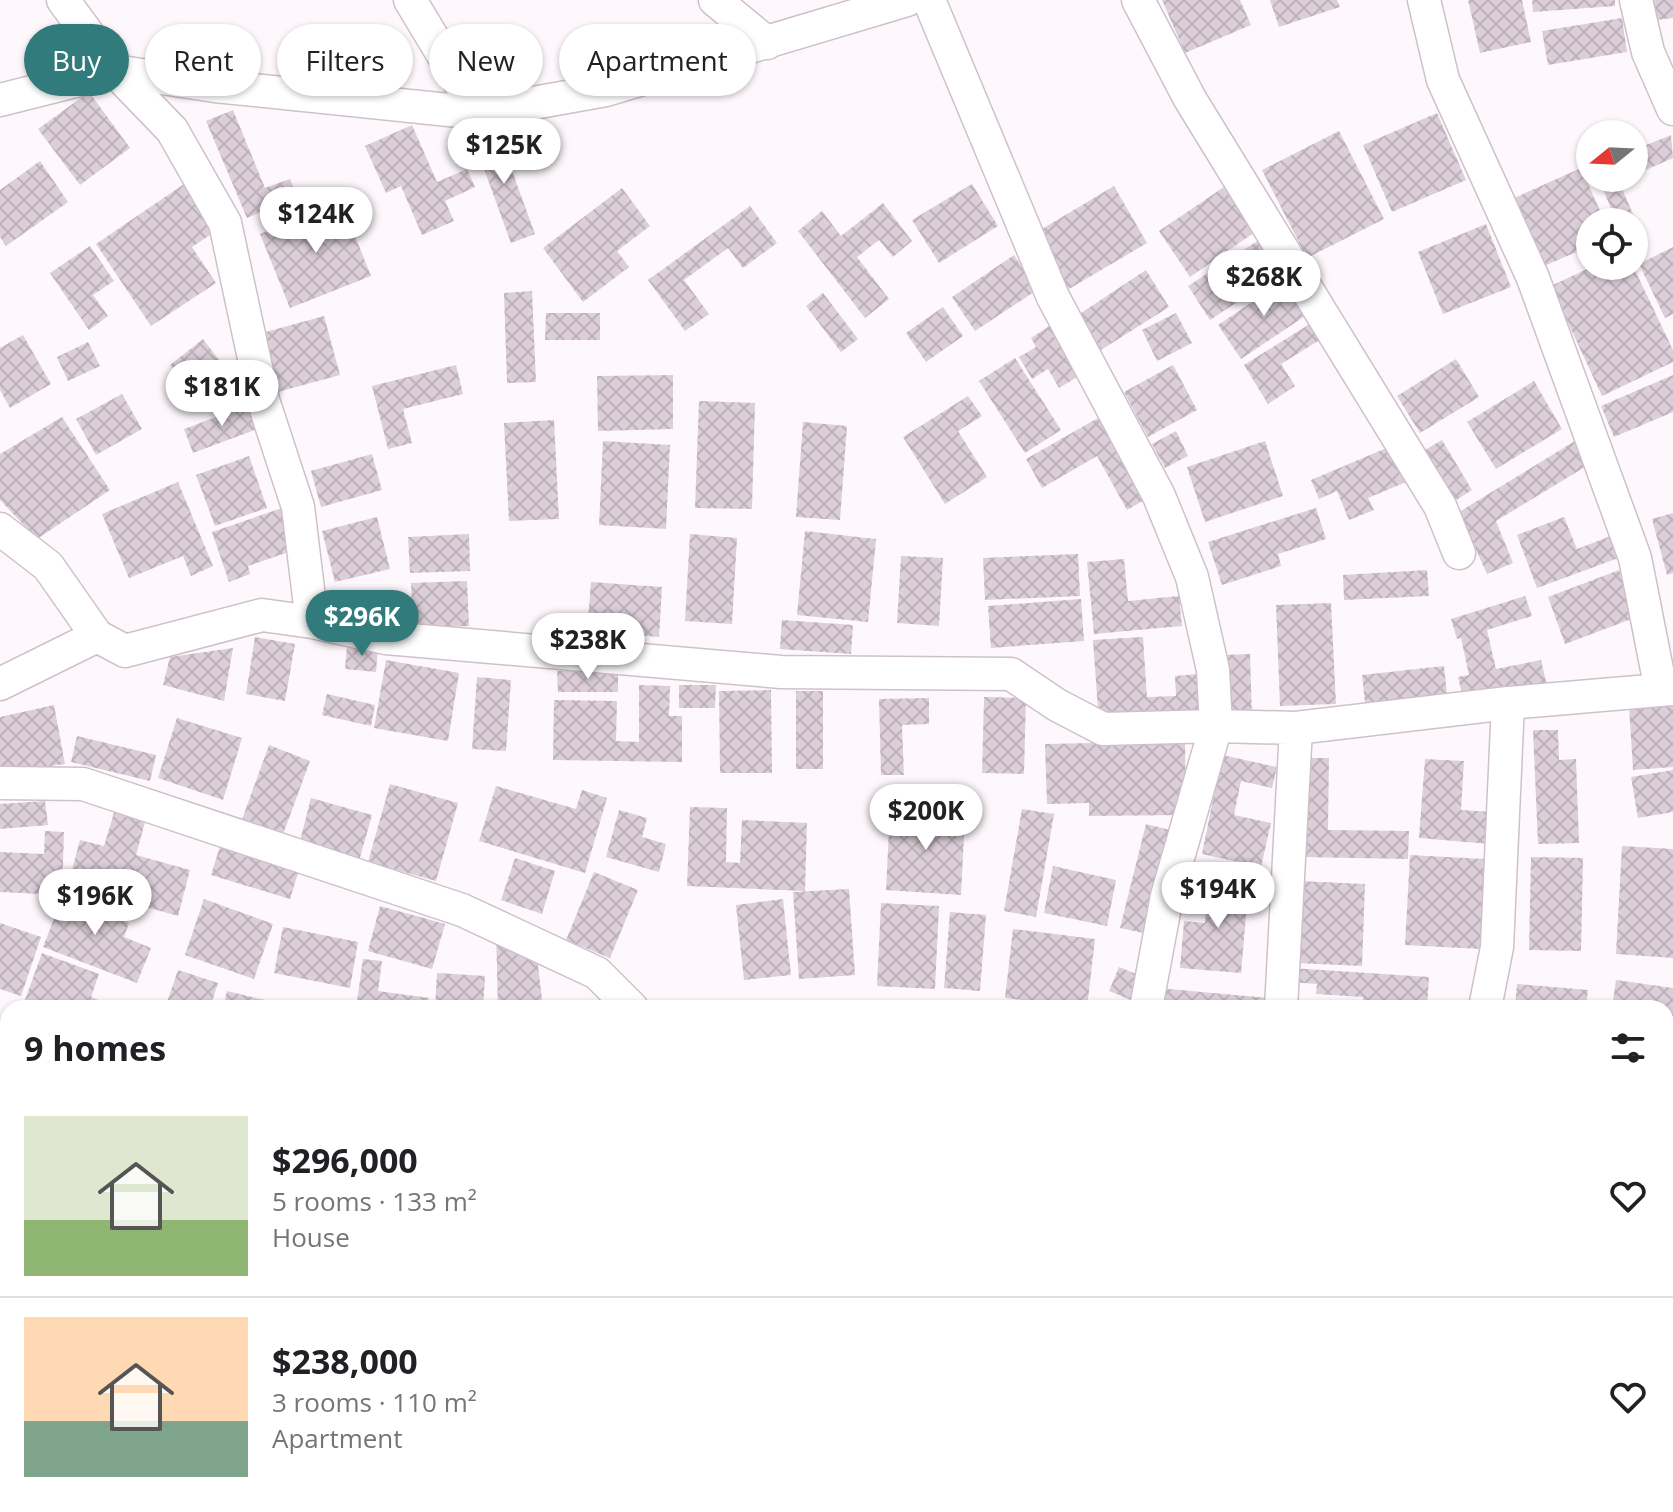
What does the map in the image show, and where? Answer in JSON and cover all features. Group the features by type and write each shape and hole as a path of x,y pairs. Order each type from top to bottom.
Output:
{"street":[{"path":"63,0 81,24"},
{"path":"410,0 478,113"},
{"path":"715,0 767,43"},
{"path":"129,73 215,86 478,113 606,90 907,0"},
{"path":"929,0 1053,297 1159,496 1192,577 1213,670 1216,726 1167,896 1148,1000"},
{"path":"1138,0 1190,99 1440,506 1459,553"},
{"path":"0,529 48,566 97,636 125,651 262,615 386,638 781,672 1011,674 1057,705 1103,729 1216,726 1296,728 1508,703 1667,690 1635,558 1533,278 1443,80 1424,0"},
{"path":"1636,0 1648,52 1673,109"},
{"path":"129,85 172,130 225,223 263,400 298,507 312,622"},
{"path":"0,100 24,94"},
{"path":"0,684 97,636"},
{"path":"1487,1000 1497,947 1508,703"},
{"path":"1281,1000 1296,728"},
{"path":"0,783 83,784 462,910 597,973 624,1000"}],"building":[{"path":"1162,0 1240,0 1251,25 1185,53"},
{"path":"1270,0 1337,0 1340,7 1279,27"},
{"path":"1468,0 1522,0 1531,42 1480,53"},
{"path":"1532,0 1615,0 1615,6 1533,12"},
{"path":"1654,0 1673,0 1673,18 1656,20"},
{"path":"1622,18 1627,52 1548,65 1542,31"},
{"path":"83,96 92,96 130,148 80,185 38,129"},
{"path":"233,110 265,188 290,179 297,197 247,218 206,121"},
{"path":"1437,113 1466,180 1392,212 1363,145"},
{"path":"412,125 437,182 467,169 475,187 445,201 454,221 422,235 401,186 386,193 365,146"},
{"path":"497,130 535,234 511,243 473,139"},
{"path":"1339,131 1384,219 1307,258 1262,170"},
{"path":"1671,135 1673,158 1648,169 1648,144"},
{"path":"40,161 68,202 6,246 0,237 0,190"},
{"path":"1576,170 1576,192 1592,192 1599,208 1576,208 1576,252 1542,267 1512,199"},
{"path":"184,184 216,231 192,247 216,283 151,326 96,244"},
{"path":"972,184 998,226 939,263 912,220"},
{"path":"1114,186 1147,243 1069,289 1037,232"},
{"path":"1224,187 1255,232 1190,277 1159,231"},
{"path":"622,188 650,226 617,251 629,267 583,302 543,248"},
{"path":"1604,192 1623,192 1630,208 1611,208"},
{"path":"341,201 371,276 290,308 260,234"},
{"path":"883,203 912,241 893,257 879,240 857,257 889,299 865,318 798,231 822,211 841,236"},
{"path":"750,206 777,243 743,268 728,248 684,280 709,314 685,331 648,280"},
{"path":"1486,224 1511,287 1443,314 1418,252"},
{"path":"1259,240 1281,273 1210,320 1188,286"},
{"path":"90,246 114,281 93,295 108,316 89,330 50,273"},
{"path":"1673,247 1673,314 1665,318 1647,280 1648,260"},
{"path":"1014,255 1037,290 975,331 952,297"},
{"path":"1146,270 1169,307 1101,350 1078,315"},
{"path":"1576,274 1576,280 1640,280 1673,350 1673,362 1602,396 1551,286"},
{"path":"1288,278 1311,312 1241,359 1218,325"},
{"path":"532,291 536,382 507,383 504,293"},
{"path":"823,293 858,339 841,352 806,306"},
{"path":"943,307 963,336 926,362 906,333"},
{"path":"546,313 600,313 600,340 545,340"},
{"path":"1176,313 1192,343 1157,361 1142,330"},
{"path":"324,316 340,375 278,392 262,333"},
{"path":"1313,322 1323,338 1281,364 1295,386 1268,404 1244,365"},
{"path":"1054,323 1084,373 1059,388 1048,369 1032,379 1019,357 1036,347 1031,338"},
{"path":"23,335 51,384 10,408 0,390 0,348"},
{"path":"203,339 232,377 210,394 196,375 184,384 170,365"},
{"path":"88,342 100,366 68,381 57,357"},
{"path":"1015,358 1061,430 1025,453 979,381"},
{"path":"1456,359 1479,397 1420,433 1397,396"},
{"path":"456,365 463,394 403,409 412,443 388,449 372,386"},
{"path":"1173,365 1197,410 1148,437 1124,392"},
{"path":"673,375 673,429 598,431 597,376"},
{"path":"1673,375 1673,412 1614,437 1601,406"},
{"path":"1534,381 1562,429 1496,469 1467,422"},
{"path":"122,394 142,429 96,455 76,419"},
{"path":"968,396 982,416 958,431 987,477 945,504 903,437"},
{"path":"699,401 755,403 752,509 695,508"},
{"path":"251,404 260,428 193,453 184,429"},
{"path":"1105,414 1151,496 1127,510 1097,456 1042,488 1026,459"},
{"path":"62,417 110,490 37,539 0,500 0,454"},
{"path":"554,420 559,519 509,521 504,423"},
{"path":"803,422 847,426 840,520 796,517"},
{"path":"1176,431 1188,456 1165,468 1152,444"},
{"path":"1578,439 1593,462 1496,521 1513,563 1487,574 1459,512"},
{"path":"1442,440 1472,490 1453,502 1423,451"},
{"path":"603,441 670,445 666,529 599,525"},
{"path":"1265,441 1283,496 1205,522 1187,467"},
{"path":"1396,444 1411,480 1368,498 1374,510 1349,520 1337,491 1319,499 1311,480"},
{"path":"372,454 382,490 321,507 311,471"},
{"path":"249,456 267,508 215,526 196,475"},
{"path":"178,482 213,566 191,576 183,556 129,578 102,514"},
{"path":"285,507 300,548 248,566 250,574 229,582 212,532"},
{"path":"1316,508 1326,539 1278,554 1281,566 1222,585 1208,542"},
{"path":"1673,513 1673,573 1667,575 1652,519"},
{"path":"377,517 390,569 335,582 322,531"},
{"path":"1564,517 1577,549 1616,534 1624,556 1537,588 1517,535"},
{"path":"805,531 876,539 868,622 797,615"},
{"path":"469,534 470,571 410,573 408,537"},
{"path":"690,534 737,538 732,624 685,621"},
{"path":"1078,554 1080,596 985,600 983,558"},
{"path":"901,556 943,558 939,626 897,623"},
{"path":"1124,559 1128,601 1179,596 1182,626 1094,634 1087,562"},
{"path":"1427,570 1429,596 1344,600 1343,575"},
{"path":"1619,570 1637,617 1565,644 1548,597"},
{"path":"467,581 469,626 413,628 411,583"},
{"path":"591,582 662,587 659,637 587,631"},
{"path":"1525,596 1532,616 1487,630 1496,669 1541,660 1547,686 1464,703 1458,677 1469,675 1461,638 1457,639 1451,619"},
{"path":"1081,599 1084,641 991,648 988,606"},
{"path":"1331,603 1336,704 1280,706 1276,605"},
{"path":"782,620 853,625 851,654 780,649"},
{"path":"255,637 295,644 285,701 246,694"},
{"path":"1143,637 1147,697 1176,696 1175,676 1197,674 1200,717 1099,724 1093,640"},
{"path":"347,645 378,648 376,672 345,669"},
{"path":"233,648 224,701 163,685 170,657"},
{"path":"1250,654 1252,718 1226,719 1224,655"},
{"path":"386,660 459,673 448,741 374,728"},
{"path":"1444,666 1447,694 1365,703 1362,675"},
{"path":"557,671 618,671 618,692 558,692"},
{"path":"477,677 511,680 506,751 472,749"},
{"path":"639,685 670,686 669,716 682,716 682,762 553,760 554,700 617,701 616,741 639,742"},
{"path":"679,685 716,685 715,708 679,708"},
{"path":"771,690 772,773 720,773 719,691"},
{"path":"796,691 823,691 823,769 796,769"},
{"path":"327,694 375,705 371,726 322,715"},
{"path":"984,697 1026,698 1024,774 982,773"},
{"path":"929,698 929,724 902,725 904,775 881,775 879,699"},
{"path":"1673,704 1673,767 1633,770 1629,706"},
{"path":"54,705 65,764 0,773 0,717"},
{"path":"177,718 242,738 223,800 158,778"},
{"path":"1533,730 1558,730 1559,760 1576,759 1579,843 1538,844"},
{"path":"77,736 156,755 150,781 71,762"},
{"path":"1185,741 1186,815 1089,816 1089,803 1047,804 1045,744"},
{"path":"269,745 310,761 281,840 240,825"},
{"path":"1222,755 1277,767 1272,788 1241,781 1234,815 1271,823 1261,867 1202,854"},
{"path":"1302,758 1329,758 1328,830 1409,831 1408,859 1301,857"},
{"path":"1425,759 1464,761 1461,810 1493,812 1490,844 1419,838"},
{"path":"1673,770 1673,812 1638,818 1631,777"},
{"path":"390,784 458,803 436,881 368,862"},
{"path":"496,786 576,809 582,790 607,798 585,873 479,841"},
{"path":"311,798 372,815 359,861 299,845"},
{"path":"45,801 48,825 0,829 0,804"},
{"path":"116,806 147,815 136,855 190,870 178,916 68,885 80,840 104,846"},
{"path":"690,807 727,808 726,862 740,863 742,820 807,823 805,891 687,886"},
{"path":"1022,809 1054,814 1036,917 1004,911"},
{"path":"619,810 647,818 642,837 666,844 659,872 606,857"},
{"path":"890,810 965,814 961,895 886,890"},
{"path":"1146,824 1170,830 1144,933 1120,928"},
{"path":"45,831 64,832 62,895 0,892 0,852 44,854"},
{"path":"220,846 299,870 290,899 211,875"},
{"path":"1622,846 1673,849 1673,958 1616,954"},
{"path":"1410,855 1485,859 1480,949 1405,945"},
{"path":"1531,857 1583,858 1581,951 1529,950"},
{"path":"515,858 555,871 542,914 501,900"},
{"path":"1053,866 1116,880 1107,926 1044,913"},
{"path":"594,872 638,890 610,958 566,940"},
{"path":"1209,878 1249,881 1241,973 1180,968 1184,921 1205,923"},
{"path":"1300,881 1365,884 1362,966 1296,963"},
{"path":"66,888 113,906 109,915 129,923 124,937 151,948 137,983 43,947"},
{"path":"849,889 855,975 799,979 793,892"},
{"path":"204,899 273,924 254,979 185,955"},
{"path":"783,899 791,975 744,980 736,905"},
{"path":"881,903 939,906 935,989 877,986"},
{"path":"380,906 445,924 432,969 368,951"},
{"path":"950,912 986,915 980,991 944,988"},
{"path":"0,923 41,937 21,996 0,989"},
{"path":"283,927 358,942 350,988 274,973"},
{"path":"1013,929 1095,939 1088,1000 1005,998"},
{"path":"496,931 537,957 542,1000 498,1000"},
{"path":"42,953 99,974 91,997 99,1000 25,1000"},
{"path":"363,959 382,961 378,991 429,998 429,1000 357,1000"},
{"path":"1119,967 1141,976 1131,1000 1109,991"},
{"path":"1291,968 1429,977 1428,1000 1363,1000 1363,997 1316,994 1317,984 1290,982"},
{"path":"178,970 218,983 213,1000 168,1000"},
{"path":"437,973 485,976 484,1000 435,1000"},
{"path":"1616,980 1673,988 1673,1000 1613,1000"},
{"path":"1517,984 1588,990 1587,1000 1516,1000"},
{"path":"1158,988 1268,998 1268,1000 1157,1000"},
{"path":"227,991 265,1000 225,1000"}]}
